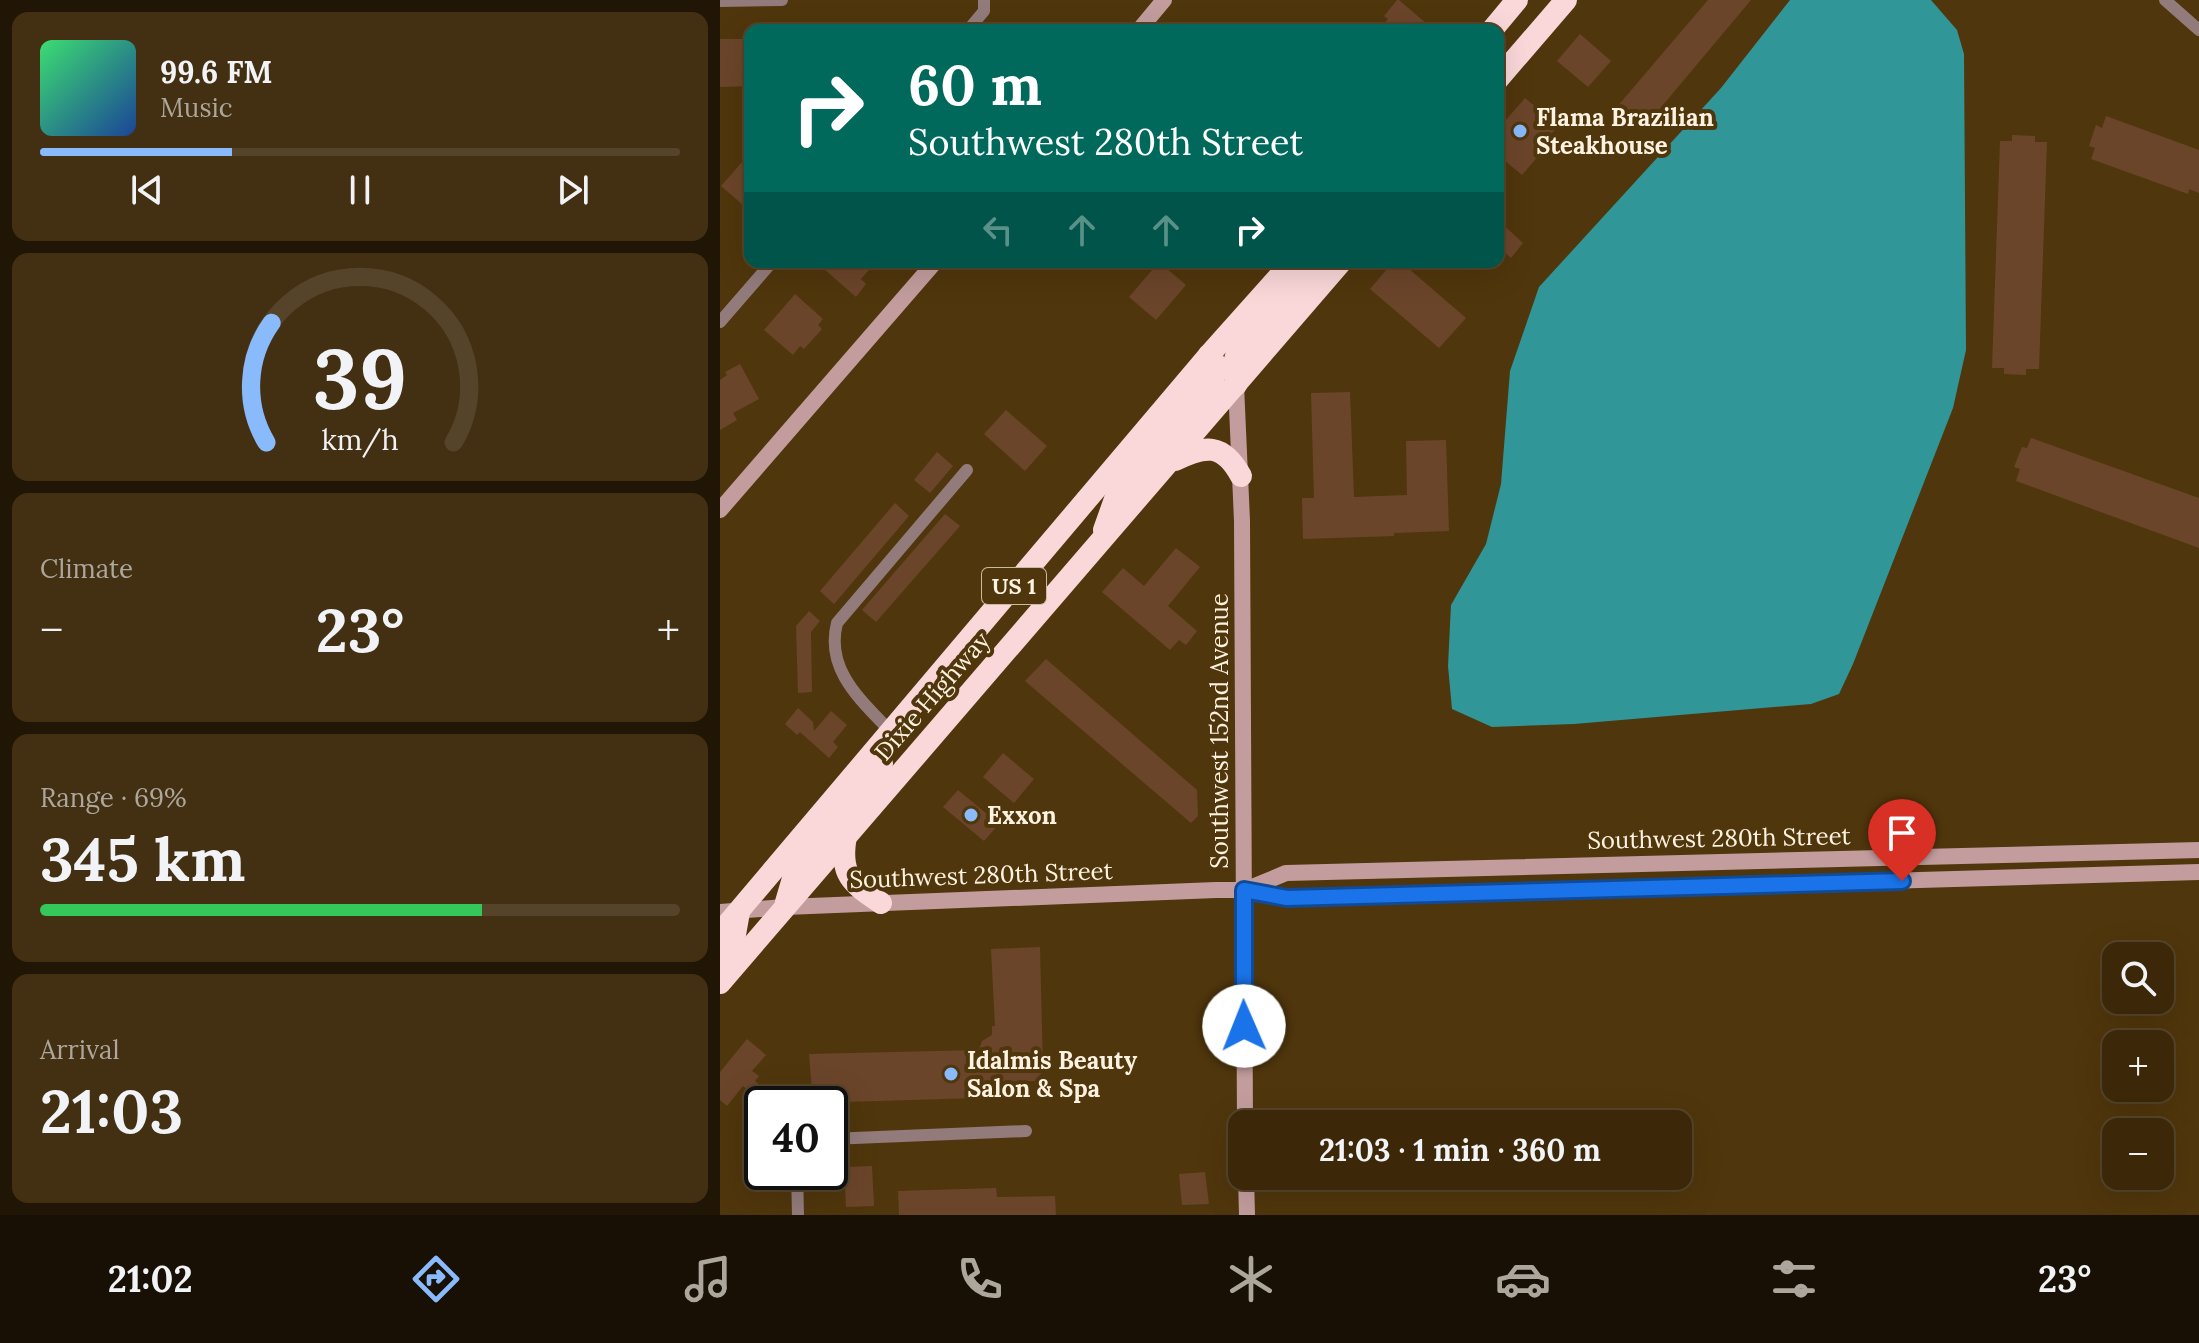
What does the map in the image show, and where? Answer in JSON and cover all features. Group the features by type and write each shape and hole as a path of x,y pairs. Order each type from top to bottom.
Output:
{"highway":[{"path":"1497,24 1517,0"},
{"path":"1504,72 1566,0"},
{"name":"Dixie Highway","path":"720,933 730,912 890,731 1287,268"},
{"path":"1236,385 1234,363 1237,353 1309,268"},
{"name":"Dixie Highway","path":"720,983 1336,268"},
{"path":"1100,543 1115,499 1144,460 1211,383 1217,371 1216,363 1209,355"},
{"path":"1167,465 1195,450 1215,450 1233,461 1241,476"},
{"path":"785,907 796,868 895,748 890,731"},
{"path":"846,836 843,860 849,877 881,903"},
{"path":"720,962 734,940 730,912"}],"street":[{"path":"720,1 782,0"},
{"path":"973,24 984,11 984,0"},
{"path":"1144,24 1164,0"},
{"path":"2165,0 2199,30"},
{"path":"720,322 767,268"},
{"path":"720,510 930,268"},
{"name":"Southwest 152nd Avenue","path":"1236,385 1241,476 1245,1110"},
{"path":"890,731 842,675 834,643 837,623 967,470"},
{"name":"Southwest 280th Street","path":"1244,890 1286,873 2199,850"},
{"path":"2122,852 2125,874"},
{"path":"1930,857 1933,880"},
{"path":"1688,863 1689,887"},
{"path":"1540,867 1540,891"},
{"path":"1408,872 1409,895"},
{"name":"Southwest 280th Street","path":"730,912 785,907 1244,890 1287,898 2199,872"},
{"path":"848,1138 1026,1131"},
{"path":"797,1190 798,1215"},
{"path":"1246,1190 1247,1215"}],"water":[{"path":"1790,0 1931,0 1957,30 1964,54 1966,350 1953,408 1853,664 1839,694 1811,704 1574,724 1492,727 1452,709 1448,666 1451,605 1486,544 1501,484 1510,371 1539,287 1721,88"}],"building":[{"path":"1399,0 1427,24 1383,24 1388,19 1384,16"},
{"path":"1708,0 1751,0 1642,130 1616,108"},
{"path":"1580,34 1611,61 1588,87 1557,61"},
{"path":"720,39 744,39 744,86 720,87"},
{"path":"1525,98 1558,126 1542,145 1545,148 1522,175 1504,160 1504,122"},
{"path":"2106,116 2199,150 2199,193 2189,189 2188,194 2091,159 2095,148 2089,146 2096,125 2102,128"},
{"path":"2012,135 2035,136 2035,142 2047,142 2039,369 2026,369 2026,375 2004,374 2004,368 1992,368 2000,141 2012,141"},
{"path":"744,160 744,206 721,186"},
{"path":"1504,226 1523,243 1511,258 1504,252"},
{"path":"823,268 871,268 861,279 866,284 856,297"},
{"path":"1154,268 1166,268 1186,285 1156,320 1129,297"},
{"path":"1388,268 1408,268 1466,318 1439,348 1370,289"},
{"path":"795,294 823,319 818,325 822,329 804,349 800,346 793,355 764,330"},
{"path":"740,364 759,399 733,413 737,420 720,430 720,380 727,375 725,372"},
{"path":"1350,392 1354,497 1407,495 1406,441 1446,440 1449,531 1303,539 1302,498 1314,498 1311,393"},
{"path":"1006,410 1047,446 1025,471 984,434"},
{"path":"2031,438 2199,498 2199,548 2016,481 2020,469 2014,467 2022,447 2027,448"},
{"path":"937,452 953,466 930,493 914,480"},
{"path":"895,503 909,516 834,604 820,591"},
{"path":"945,514 960,526 876,622 862,610"},
{"path":"1176,548 1200,567 1168,606 1197,631 1186,645 1179,640 1170,650 1102,592 1123,568 1144,586"},
{"path":"809,611 820,621 811,632 812,692 798,693 796,626"},
{"path":"1046,659 1197,790 1198,816 1191,823 1025,681"},
{"path":"798,708 813,722 814,731 831,711 847,725 833,742 838,747 829,758 800,732 797,735 785,724"},
{"path":"1003,753 1034,779 1014,803 983,777"},
{"name":"Exxon","path":"958,790 999,824 984,841 943,807"},
{"path":"1040,947 1043,1071 1035,1081 980,1082 977,1098 848,1102 848,1086 812,1086 809,1054 979,1050 982,1041 992,1035 992,1026 995,1026 991,949"},
{"path":"747,1039 766,1055 752,1071 759,1076 755,1081 761,1086 743,1086 727,1106 720,1100 720,1072"},
{"path":"872,1166 874,1206 846,1207 848,1167"},
{"path":"1205,1172 1209,1204 1182,1205 1179,1174"},
{"path":"996,1188 997,1197 1055,1196 1056,1215 899,1215 898,1191"}],"place":[{"name":"Flama Brazilian Steakhouse","path":"1520,131"},
{"name":"Exxon","path":"971,815"},
{"name":"Idalmis Beauty Salon & Spa","path":"951,1074"}],"route":[{"path":"1244,1026 1244,890 1287,898 1902,881"}]}
